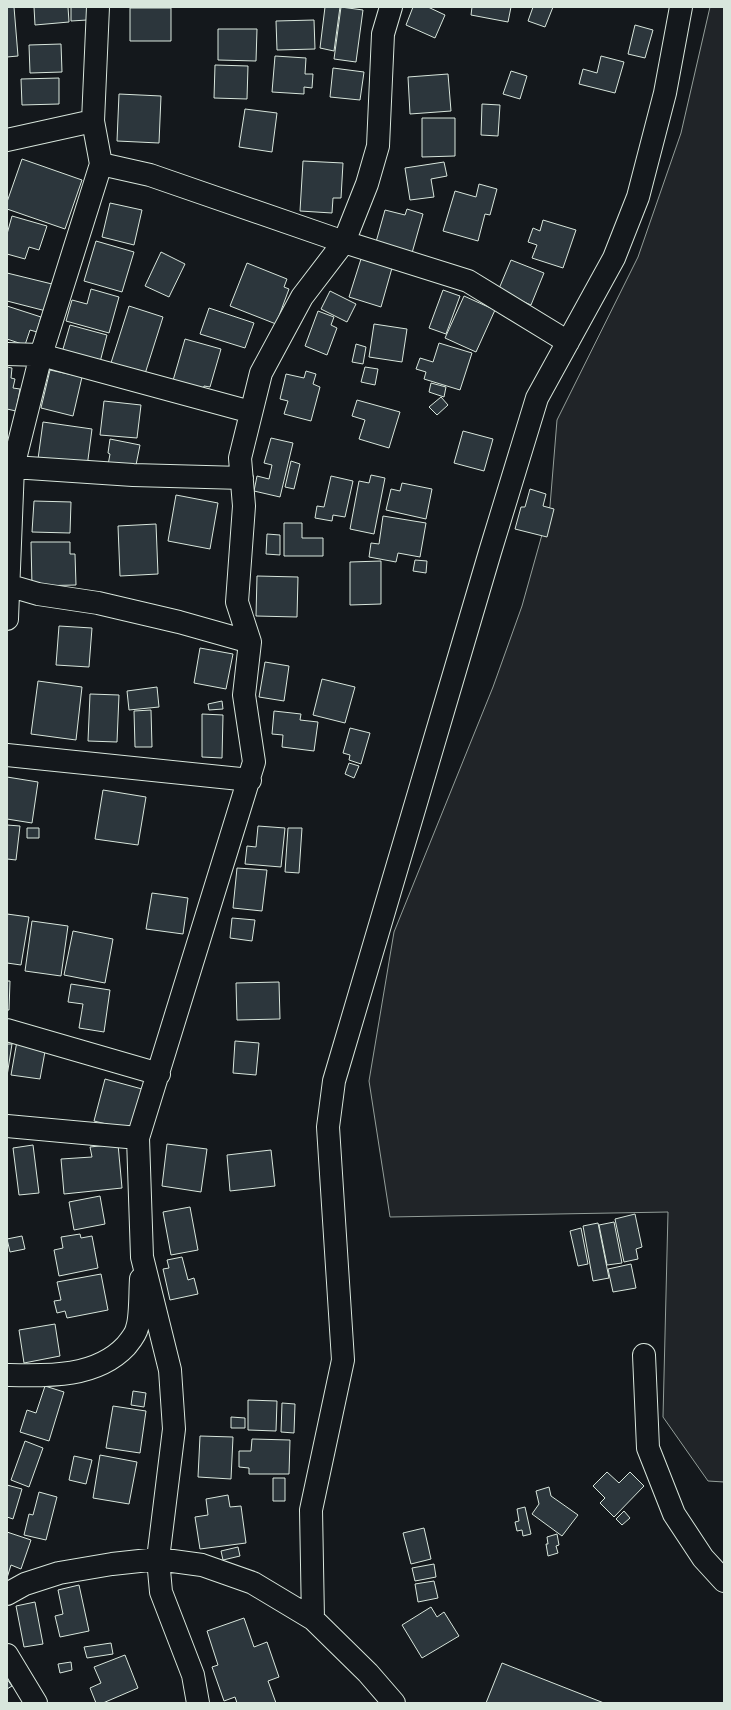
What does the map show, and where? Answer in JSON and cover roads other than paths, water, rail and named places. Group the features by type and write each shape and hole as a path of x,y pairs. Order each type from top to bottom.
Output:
{"street":[{"path":"7,619 10,468 41,355 101,164 93,121 98,7"},
{"path":"7,1375 42,1376 76,1372 98,1366 118,1354 130,1342 137,1328 142,1258 138,1138 250,780 254,762 244,695 250,642 237,602 244,506 240,458 261,373 302,297 344,242 367,184 378,146 383,34 391,7"},
{"path":"313,1618 312,1510 343,1360 328,1127 334,1081 537,398 614,258 638,197 665,93 681,7"},
{"path":"7,140 93,121"},
{"path":"101,164 150,176 344,242 468,281 568,342"},
{"path":"7,354 41,355 251,412"},
{"path":"10,468 133,475 242,478"},
{"path":"8,585 38,594 98,603 179,622 250,642"},
{"path":"7,754 250,780"},
{"path":"7,1030 159,1074"},
{"path":"7,1126 138,1138"},
{"path":"142,1258 170,1370 174,1428 158,1559 161,1592 193,1675 198,1703"},
{"path":"644,1355 648,1448 674,1514 703,1558 724,1581"},
{"path":"7,1594 25,1584 59,1573 112,1564 158,1559 202,1565 253,1583 313,1618 368,1673 394,1703"},
{"path":"7,1655 36,1703"}]}
